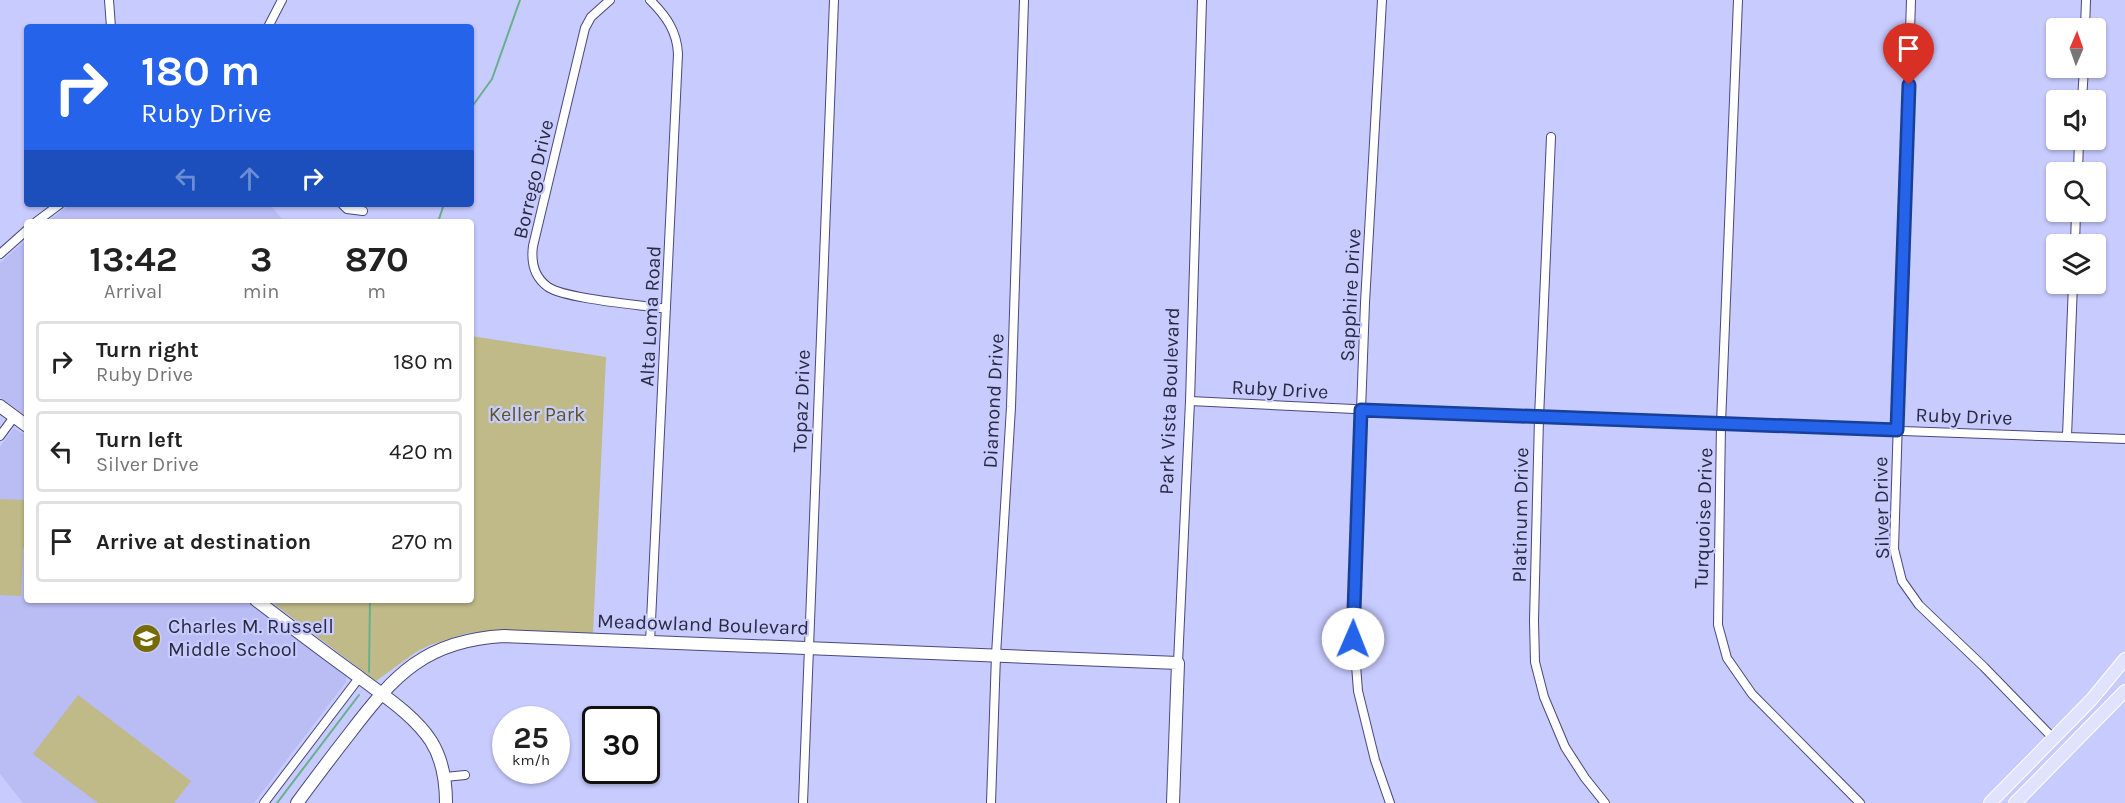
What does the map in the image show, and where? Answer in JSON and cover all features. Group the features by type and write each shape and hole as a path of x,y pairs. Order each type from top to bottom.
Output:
{"main road":[{"path":"1990,803 2092,699 2125,659"},
{"path":"2015,803 2125,691"},
{"path":"2069,749 2077,714"}],"street":[{"path":"109,0 111,24"},
{"path":"270,24 282,0"},
{"name":"Borrego Drive","path":"610,0 591,17 585,28 533,246 533,263 542,282 558,292 666,309"},
{"name":"Alta Loma Road","path":"650,0 671,26 678,44 650,642"},
{"name":"Topaz Drive","path":"803,803 834,0"},
{"name":"Diamond Drive","path":"991,803 996,655 1011,407 1024,0"},
{"name":"Park Vista Boulevard","path":"1173,803 1190,401 1202,0"},
{"name":"Sapphire Drive","path":"1382,0 1361,410 1353,651 1364,715 1375,760 1390,803"},
{"name":"Turquoise Drive","path":"1738,0 1721,424 1718,625 1727,658 1752,694 1860,803"},
{"name":"Silver Drive","path":"1911,0 1894,549 1902,581 1919,605 2053,738"},
{"path":"2085,18 2086,0"},
{"name":"Platinum Drive","path":"1551,137 1539,418 1534,621 1537,673 1547,705 1565,747 1605,803"},
{"path":"40,219 56,207"},
{"path":"345,207 363,211"},
{"path":"1,249 24,232"},
{"path":"2067,436 2073,294"},
{"name":"Ruby Drive","path":"1190,401 1539,418 2125,439"},
{"path":"0,406 24,424"},
{"path":"0,436 14,417"},
{"path":"260,603 404,712 430,740 437,752 445,777 446,803"},
{"name":"Meadowland Boulevard","path":"297,803 380,693 415,663 468,640 504,636 1178,663"},
{"path":"264,803 359,678"},
{"path":"445,777 465,774"}],"shaded area":[{"path":"67,207 272,207 282,219 51,219"},
{"path":"24,242 24,415 0,397 0,263"},
{"name":"Charles M. Russell Middle School","path":"14,428 24,435 24,603 248,603 346,676 346,682 254,803 23,803 0,774 0,447"}],"green space":[{"name":"Keller Park","path":"474,336 606,357 593,633 512,630 468,633 416,652 376,681 273,603 474,603"},
{"path":"0,499 24,500 21,596 0,595"},
{"path":"78,695 191,781 174,803 98,803 33,754"}],"waterway":[{"path":"474,104 492,79 520,0"},
{"path":"439,219 443,207"},
{"path":"369,672 370,603"},
{"path":"277,803 359,695"}],"place":[{"name":"Charles M. Russell Middle School","path":"147,638"}],"route":[{"path":"1353,639 1361,410 1897,430 1909,85"}]}
